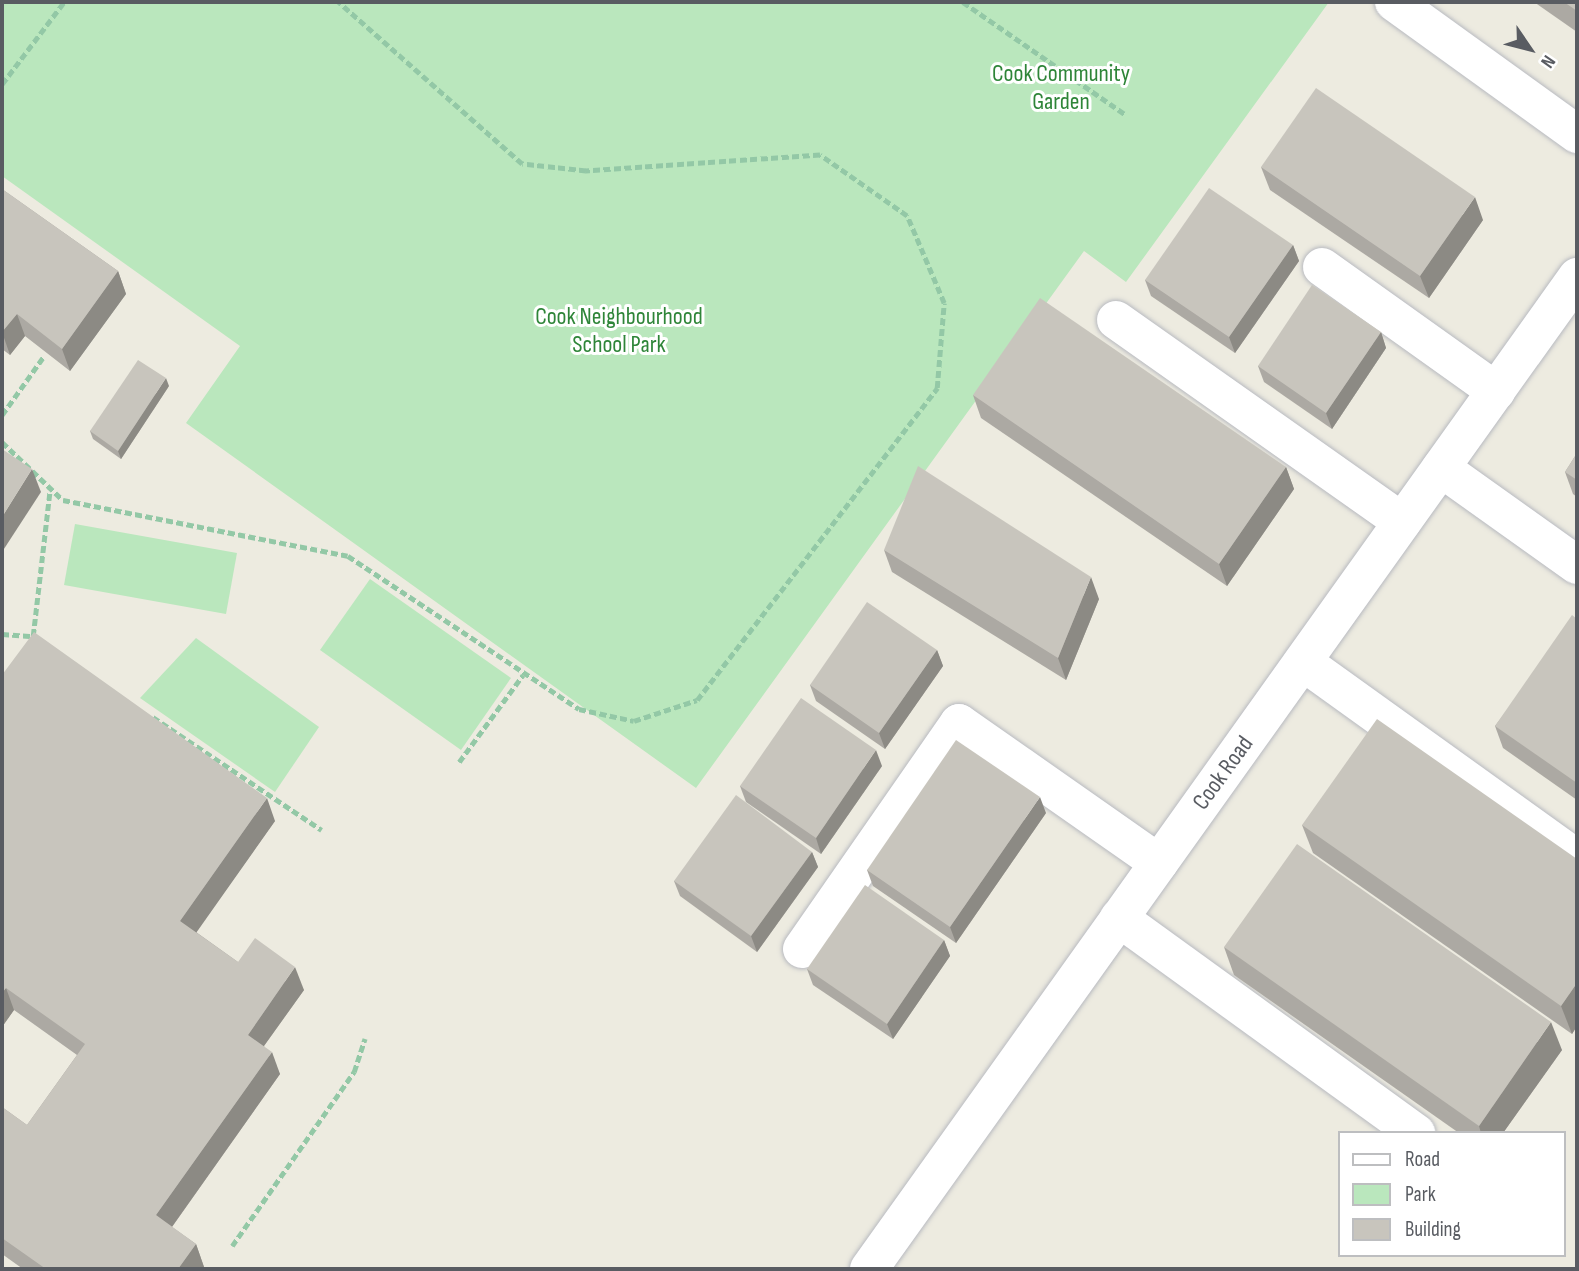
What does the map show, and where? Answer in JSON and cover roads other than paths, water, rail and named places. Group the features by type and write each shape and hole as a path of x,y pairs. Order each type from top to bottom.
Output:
{"street":[{"path":"1394,2 1577,134"},
{"path":"1322,267 1496,391"},
{"name":"Cook Road","path":"869,1269 1577,277"},
{"path":"1116,320 1402,522"},
{"path":"1441,468 1577,565"},
{"path":"1303,662 1577,859"},
{"path":"802,949 960,723 1159,863"},
{"path":"1119,918 1413,1131"}],"park label":[{"name":"Cook Community Garden","path":"1061,88"},
{"name":"Cook Neighbourhood School Park","path":"619,331"}]}
